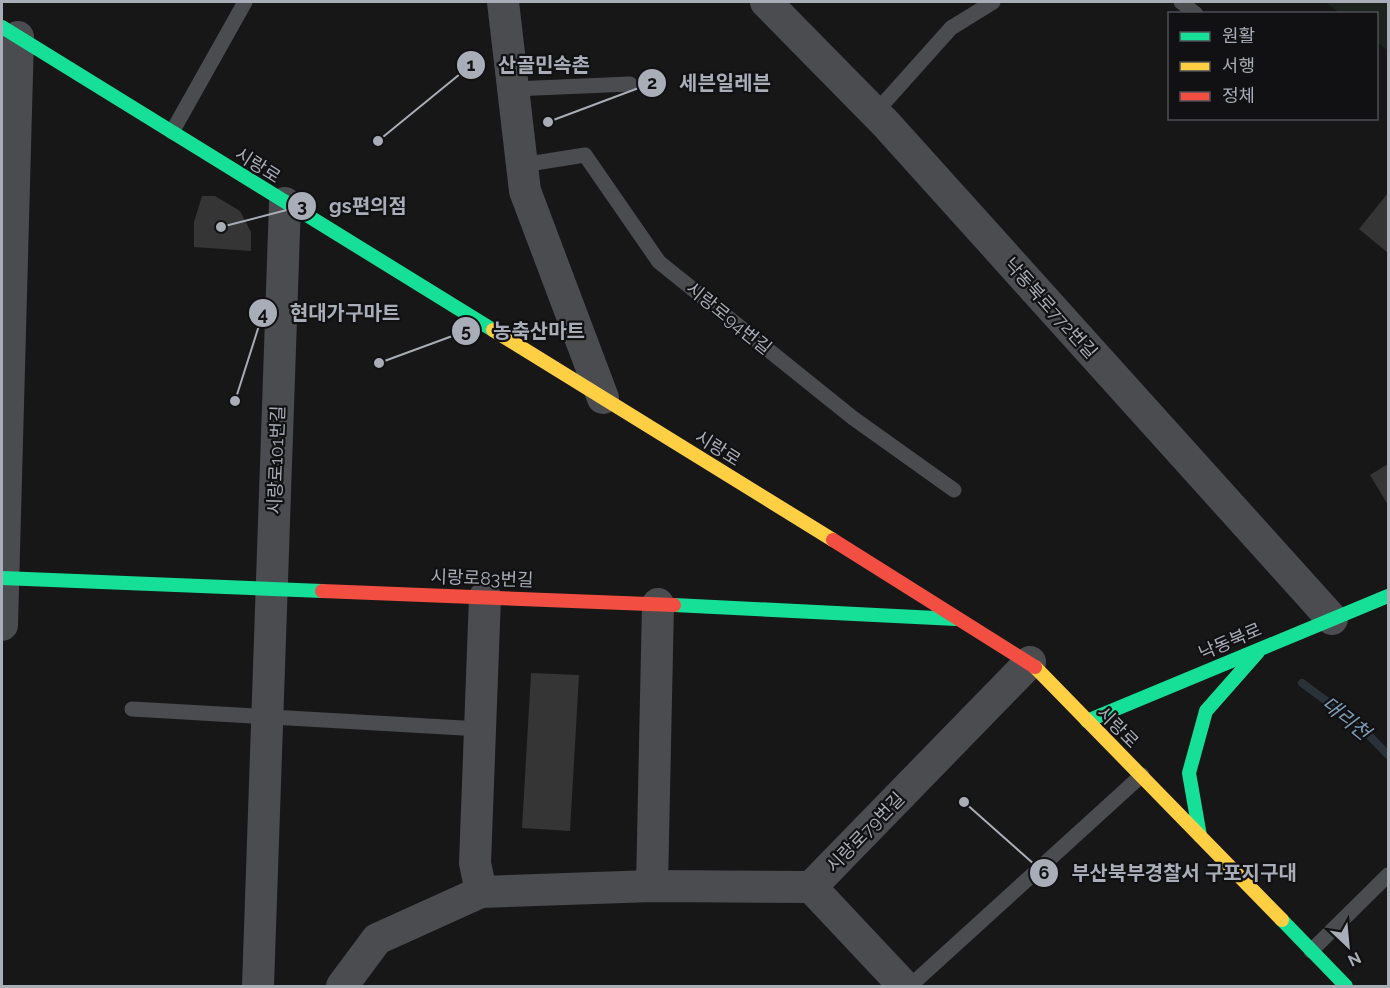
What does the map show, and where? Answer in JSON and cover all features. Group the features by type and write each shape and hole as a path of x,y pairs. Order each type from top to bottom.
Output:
{"main road":[{"name":"시랑로","path":"10,32 1030,662 1346,987"},
{"name":"시랑로83번길","path":"2,578 658,604 961,619"},
{"name":"낙동북로","path":"1087,721 1263,646 1389,596"},
{"path":"1200,836 1189,773 1206,711 1263,646"}],"street":[{"path":"503,2 525,190 603,398"},
{"name":"낙동북로772번길","path":"766,2 876,113 1332,619"},
{"path":"2,625 10,32"},
{"name":"시랑로101번길","path":"258,987 285,202"},
{"path":"481,892 475,863 485,597"},
{"path":"652,886 658,604"},
{"name":"시랑로79번길","path":"342,987 377,939 481,892 652,886 811,887 1030,662"},
{"path":"811,887 904,987"}],"lane":[{"path":"172,132 245,2"},
{"path":"876,113 951,28 993,2"},
{"path":"1181,2 1194,12"},
{"path":"513,89 630,84"},
{"name":"시랑로94번길","path":"522,165 585,155 659,262 853,418 954,490"},
{"path":"132,709 480,729"},
{"path":"910,987 1142,775"},
{"path":"1311,951 1389,874"}],"shaded area":[{"path":"1325,2 1388,2 1388,51 1378,43 1378,12 1339,12"}],"building":[{"path":"1388,193 1388,253 1359,229"},
{"path":"202,196 215,196 240,211 251,232 251,251 194,247 194,222"},
{"path":"1388,464 1388,505 1370,475"},
{"path":"531,673 579,675 570,831 522,828"}],"waterway":[{"name":"대리천","path":"1302,683 1359,725 1388,755"}],"traffic: fast":[{"path":"2,27 493,330"},
{"path":"2,578 322,591"},
{"path":"1087,721 1388,596"},
{"path":"674,605 956,619"},
{"path":"1200,836 1189,773 1206,711 1258,652"},
{"path":"1282,920 1346,986"}],"traffic: slow":[{"path":"493,330 833,540"},
{"path":"1035,667 1282,920"}],"traffic: jam":[{"path":"833,540 1035,667"},
{"path":"322,591 674,605"}],"place":[{"name":"세븐일레븐","path":"548,122"},
{"name":"산골민속촌","path":"378,141"},
{"name":"gs편의점","path":"221,227"},
{"name":"농축산마트","path":"379,363"},
{"name":"현대가구마트","path":"235,401"},
{"name":"부산북부경찰서 구포지구대","path":"964,802"}]}
